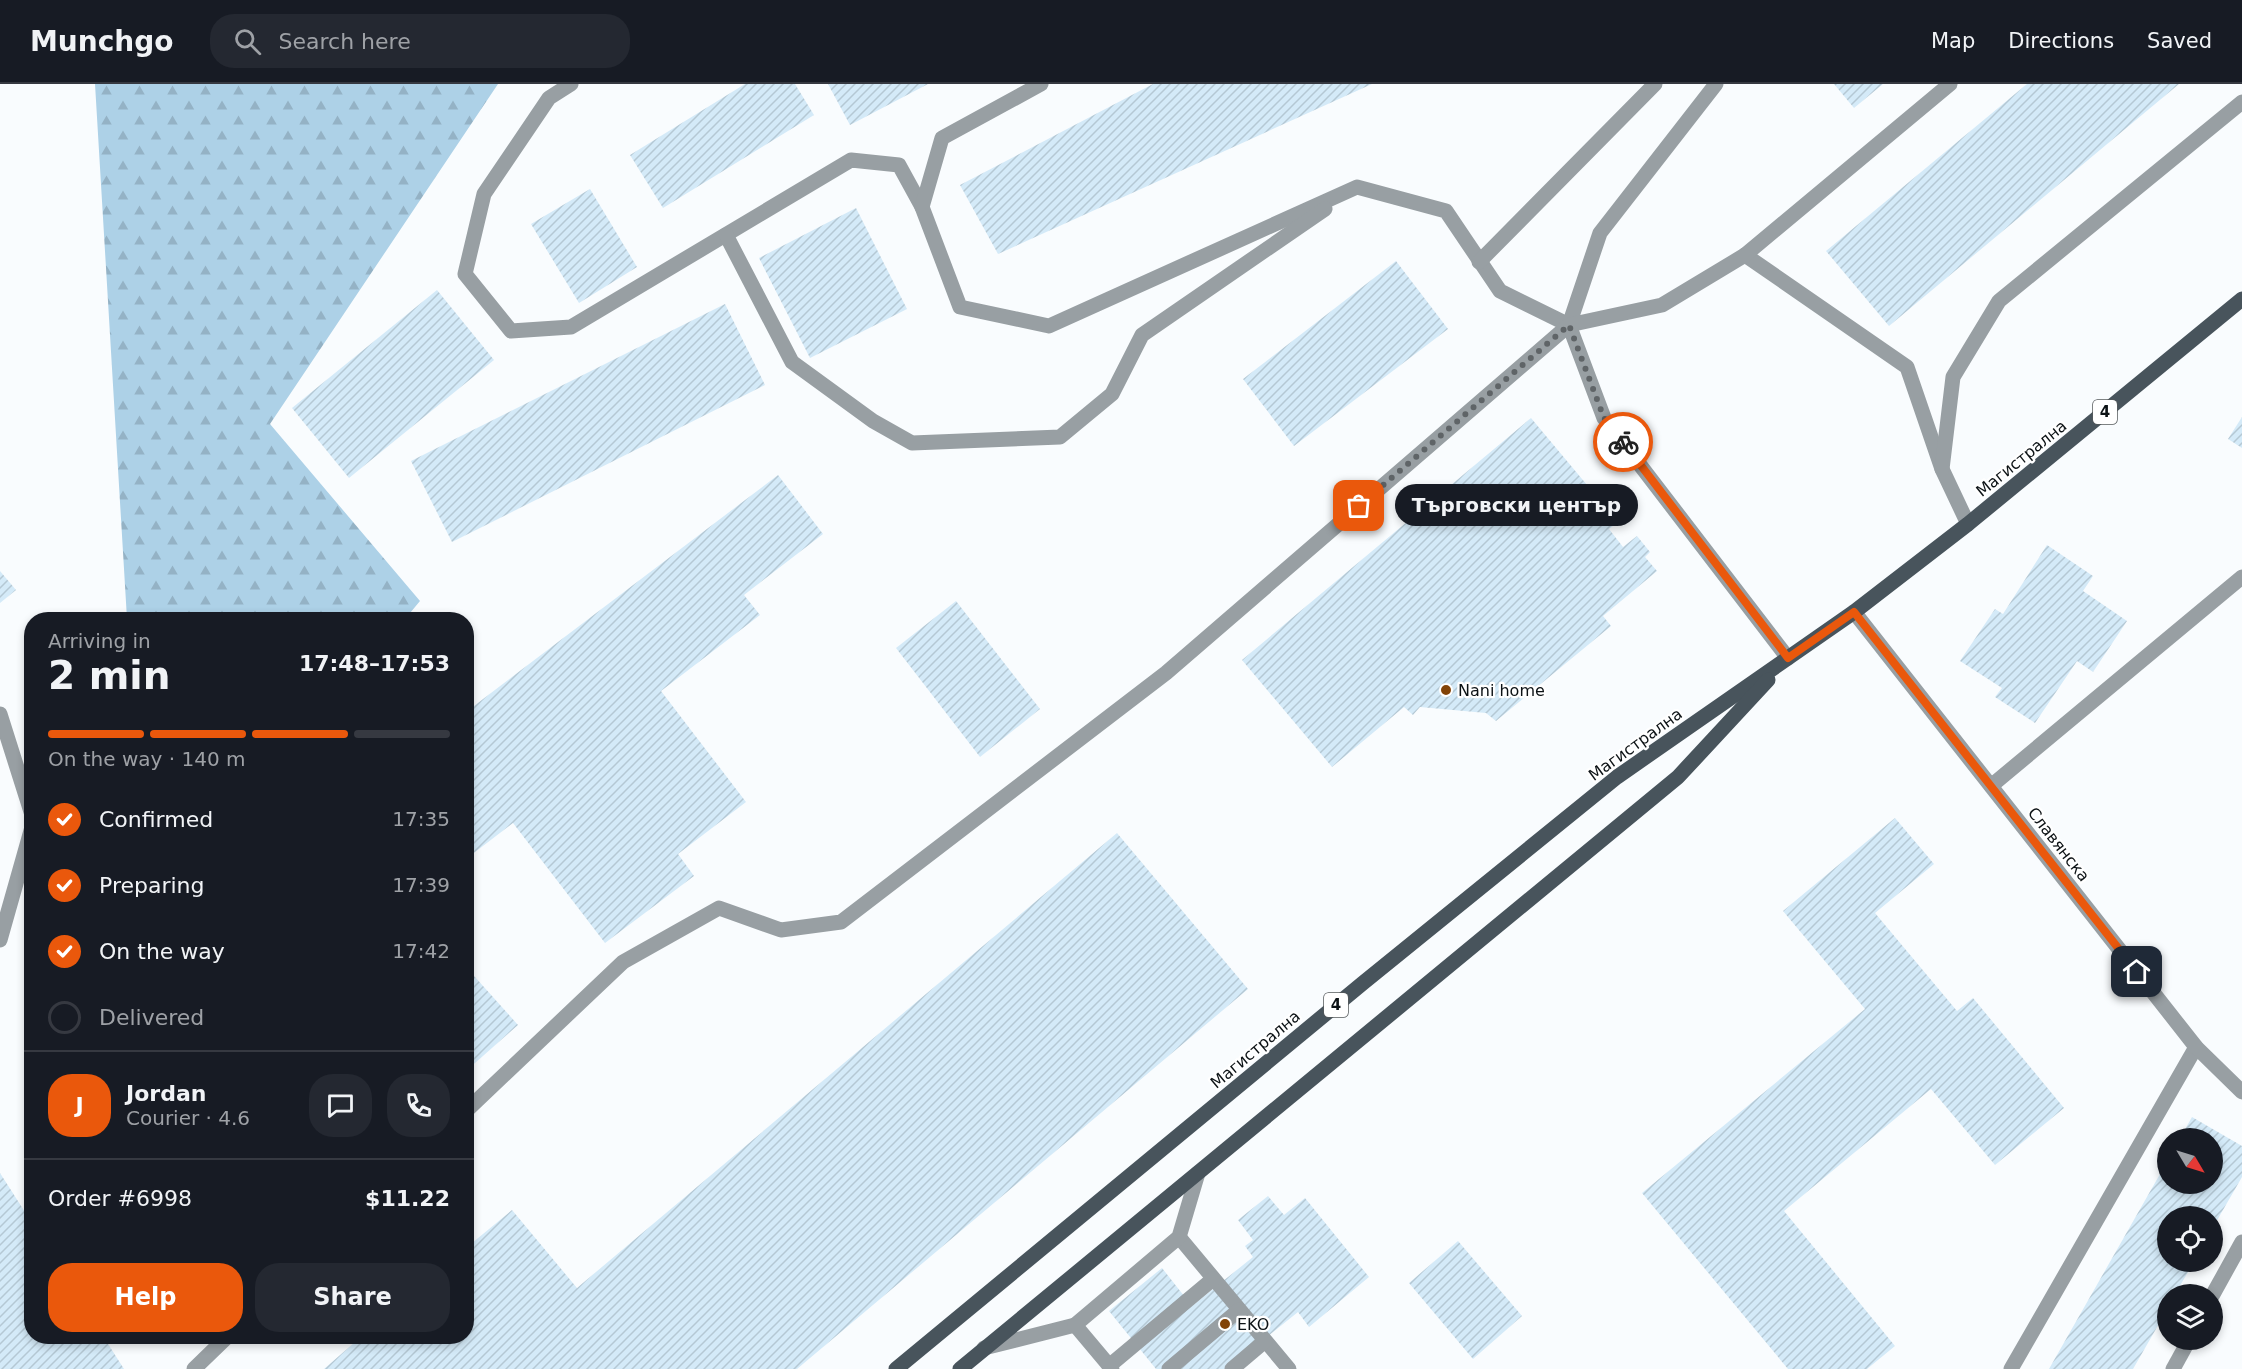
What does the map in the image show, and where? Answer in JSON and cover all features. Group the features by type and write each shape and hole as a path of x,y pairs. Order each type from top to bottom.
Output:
{"main road":[{"name":"Магистрална","path":"896,1369 1363,983 1617,777 1854,612 1968,524 2242,299"},
{"name":"Магистрална","path":"960,1369 1678,777 1788,658"}],"street":[{"path":"571,84 549,98 484,194 465,274 512,331 571,327 851,160 899,165 922,207 960,307 1049,326 1358,187 1446,211 1500,291 1569,325"},
{"path":"922,207 942,138 1041,84"},
{"path":"1479,262 1655,84"},
{"path":"1716,84 1600,233 1569,325 1604,418 1788,658"},
{"path":"474,1103 623,962 719,908 780,930 841,922 1166,673 1569,325 1662,305 1745,255 1950,84"},
{"path":"1942,470 1953,377 1999,301 2242,102"},
{"path":"726,235 792,362 873,421 912,443 1060,437 1112,394 1142,335 1358,187"},
{"path":"1745,255 1907,367 1942,470 1968,524"},
{"path":"1990,786 2242,577"},
{"name":"Славянска","path":"1854,612 2196,1047 2242,1092"},
{"path":"0,714 24,790"},
{"path":"0,940 24,855"},
{"path":"2011,1369 2196,1047"},
{"path":"984,1348 1075,1325 1179,1238 1198,1173"},
{"path":"1179,1238 1289,1369"},
{"path":"2219,1284 2242,1242"},
{"path":"1075,1325 1111,1368 1213,1279"},
{"path":"1169,1369 1239,1310"},
{"path":"1232,1369 1265,1341"},
{"path":"194,1369 220,1344"},
{"path":"2173,1369 2183,1350"}],"green space":[{"path":"95,84 498,84 270,424 420,601 411,612 127,612"}],"building":[{"path":"745,84 795,84 814,115 663,208 630,155"},
{"path":"828,84 928,84 850,125"},
{"path":"1153,84 1372,84 998,254 960,185"},
{"path":"1834,84 1883,84 1854,108"},
{"path":"2027,84 2179,84 1889,326 1826,251"},
{"path":"590,189 637,267 579,303 531,224"},
{"path":"856,208 907,309 810,358 759,258"},
{"path":"1396,261 1448,329 1294,446 1243,379"},
{"path":"437,290 494,360 349,478 292,408"},
{"path":"725,304 765,385 452,542 411,461"},
{"path":"2242,417 2242,448 2228,439"},
{"path":"1531,418 1618,522 1609,529 1623,547 1637,536 1650,552 1645,557 1657,571 1603,616 1611,626 1496,721 1486,713 1420,707 1413,715 1404,707 1332,767 1242,660"},
{"path":"778,475 823,534 744,595 760,615 661,691 746,802 678,854 694,876 605,943 513,823 474,853 474,706"},
{"path":"2047,545 2093,576 2083,591 2127,621 2093,672 2077,661 2035,723 1995,697 2002,688 1960,661 1995,609 2003,614"},
{"path":"0,571 16,590 0,603"},
{"path":"956,601 1040,709 980,757 896,648"},
{"path":"1895,818 1934,864 1875,913 1957,1011 1973,998 2064,1108 1995,1165 1931,1089 1784,1211 1895,1346 1867,1369 1788,1369 1642,1193 1865,1009 1783,911"},
{"path":"1117,833 1248,989 797,1369 324,1369 353,1344 474,1344 474,1241 512,1210 577,1288"},
{"path":"474,976 518,1025 474,1064"},
{"path":"2192,1117 2211,1128 2186,1128"},
{"path":"2223,1135 2242,1146 2242,1177 2223,1210 2223,1206 2157,1206 2157,1272 2188,1272 2181,1284 2157,1284 2157,1327 2133,1369 2049,1369 2157,1179 2157,1194 2223,1194"},
{"path":"0,1173 24,1210 24,1344 108,1344 124,1369 0,1369"},
{"path":"1268,1196 1284,1215 1305,1198 1369,1277 1309,1327 1298,1312 1237,1361 1243,1369 1156,1369 1109,1311 1162,1268 1192,1306 1253,1257 1245,1246 1253,1240 1238,1220"},
{"path":"1458,1241 1522,1316 1473,1359 1409,1283"}],"way so far":[{"path":"1359,506 1569,325 1604,418 1623,442"}],"place":[{"name":"Търговски център","path":"1359,506"},
{"name":"Nani home","path":"1446,690"},
{"name":"EKO","path":"1225,1324"}],"route":[{"path":"1623,442 1788,658 1854,612 2137,972"}]}
